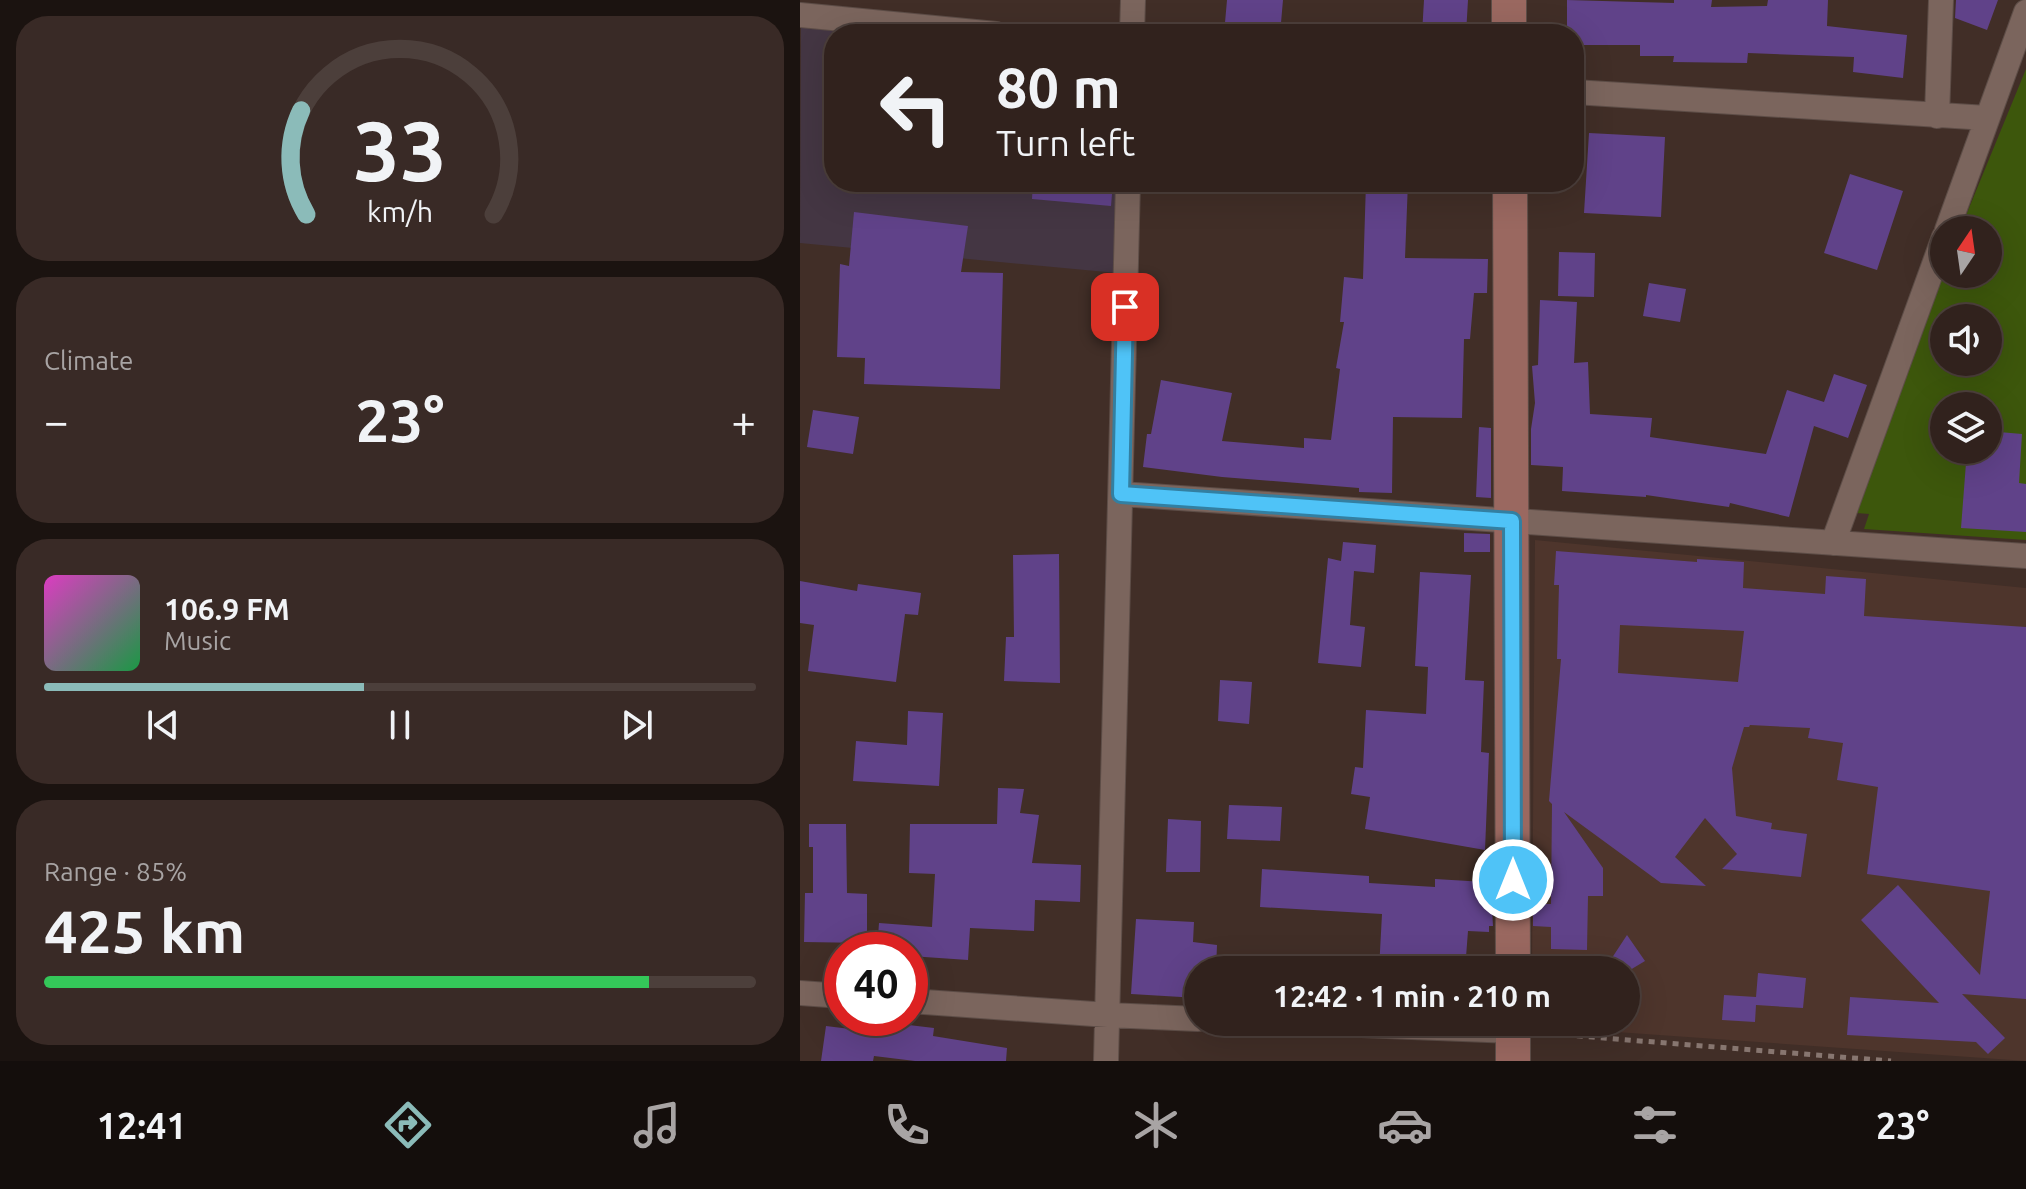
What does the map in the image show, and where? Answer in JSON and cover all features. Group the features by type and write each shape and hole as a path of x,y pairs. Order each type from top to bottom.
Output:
{"street":[{"path":"1132,24 1133,0"},
{"path":"1509,0 1509,24"},
{"path":"1937,116 1941,0"},
{"path":"1952,216 2026,12"},
{"path":"800,15 893,24"},
{"path":"1584,93 1987,118"},
{"path":"1106,1061 1128,192"},
{"path":"1510,192 1513,956"},
{"path":"1833,543 1930,276"},
{"path":"1121,494 2026,556"},
{"path":"800,993 824,995"},
{"path":"928,1002 1184,1018"},
{"path":"1485,1036 1513,1038"}],"path":[{"path":"1513,1038 1891,1061"}],"shaded area":[{"path":"801,21 831,24 824,24 824,192 1121,192 1117,273 800,243"},
{"path":"1535,540 2026,588 2026,1061 1640,1034 1640,956 1532,956"}],"green space":[{"path":"2026,69 2026,540 1864,529 1869,514 1844,512 1936,288 2002,288 2002,216 1966,216"}],"building":[{"path":"1227,0 1283,0 1281,24 1225,24"},
{"path":"1424,0 1468,0 1467,24 1423,24"},
{"path":"1567,0 1674,3 1674,0 1712,0 1711,7 1767,6 1768,0 1828,0 1827,26 1907,35 1903,78 1853,72 1854,57 1748,53 1747,63 1673,62 1674,56 1640,56 1640,45 1584,45 1584,24 1567,24"},
{"path":"1956,0 1998,0 1987,30 1955,18"},
{"path":"1589,133 1665,137 1661,217 1584,213"},
{"path":"1850,174 1903,191 1877,270 1824,253"},
{"path":"1032,192 1112,192 1111,206 1032,199"},
{"path":"1366,192 1408,192 1405,258 1488,259 1487,293 1474,293 1470,339 1464,339 1462,418 1393,417 1392,493 1359,492 1359,488 1143,467 1147,434 1151,434 1161,380 1232,393 1222,441 1304,448 1304,438 1331,440 1340,369 1336,368 1344,322 1340,322 1344,277 1363,279"},
{"path":"854,212 968,226 961,272 1003,273 1000,389 864,384 865,358 837,357 840,264 849,266"},
{"path":"1559,252 1595,253 1594,297 1558,296"},
{"path":"1649,283 1686,289 1680,322 1643,316"},
{"path":"1540,300 1577,302 1574,363 1588,362 1590,414 1652,418 1650,437 1766,454 1787,390 1824,402 1834,374 1867,385 1848,438 1814,426 1789,517 1730,503 1729,507 1646,495 1562,491 1563,467 1531,465 1535,403 1532,366 1538,365"},
{"path":"813,410 859,417 853,454 807,447"},
{"path":"1479,427 1491,428 1491,498 1476,497"},
{"path":"2002,432 2022,434 2019,483 2026,484 2026,532 1961,528 1966,464 2002,464"},
{"path":"1464,533 1490,534 1490,552 1464,552"},
{"path":"1343,542 1376,545 1374,573 1354,571 1350,625 1365,627 1361,667 1318,663 1328,558 1341,561"},
{"path":"1556,551 1697,562 1697,559 1744,562 1743,588 1825,594 1826,576 1866,579 1864,616 2026,627 2026,999 1962,994 2005,1038 1988,1054 1976,1042 1847,1035 1850,997 1939,1003 1861,920 1898,885 1980,975 1990,891 1867,874 1878,787 1837,780 1843,743 1808,738 1810,728 1744,727 1732,768 1736,816 1772,823 1771,829 1807,834 1801,877 1722,869 1737,854 1705,818 1675,857 1706,886 1661,883 1564,812 1603,868 1603,896 1588,896 1587,950 1551,949 1551,927 1533,926 1533,904 1551,904 1552,804 1549,801 1561,659 1557,659 1559,585 1554,585","holes":["1620,625 1744,631 1738,682 1618,673"]},
{"path":"1059,554 1060,683 1004,681 1006,637 1014,637 1013,555"},
{"path":"1420,572 1471,575 1465,680 1484,681 1481,752 1489,753 1485,850 1365,829 1370,797 1351,794 1355,767 1363,768 1366,710 1426,714 1428,667 1415,666"},
{"path":"800,581 857,591 858,584 921,593 918,615 905,614 896,682 808,671 814,625 800,623"},
{"path":"1220,680 1252,682 1249,724 1218,721"},
{"path":"908,711 943,713 939,786 853,781 856,741 907,745"},
{"path":"998,788 1024,789 1020,813 1039,815 1032,863 1081,865 1080,902 1035,900 1034,931 970,928 968,960 928,957 928,932 878,932 879,923 932,927 935,874 909,873 910,824 997,824"},
{"path":"1229,805 1282,807 1280,841 1227,839"},
{"path":"1168,819 1201,821 1200,872 1166,872"},
{"path":"809,824 846,824 847,893 867,894 867,932 824,932 824,942 804,942 805,893 813,893 813,847 809,847"},
{"path":"1262,869 1369,876 1369,883 1435,887 1435,879 1485,882 1485,890 1491,891 1493,926 1489,926 1489,932 1468,931 1466,956 1380,956 1382,914 1260,907"},
{"path":"1136,919 1194,922 1193,942 1217,945 1217,956 1184,956 1184,997 1131,994"},
{"path":"1627,935 1645,961 1640,964 1640,956 1613,956"},
{"path":"1758,973 1806,978 1803,1008 1756,1005 1755,1022 1722,1020 1724,995 1756,997"},
{"path":"928,1027 934,1028 933,1036 1007,1048 1006,1061 915,1061 874,1056 873,1061 821,1061 825,1036 928,1036"}],"route":[{"path":"1125,307 1121,494 1512,521 1513,880"}]}
